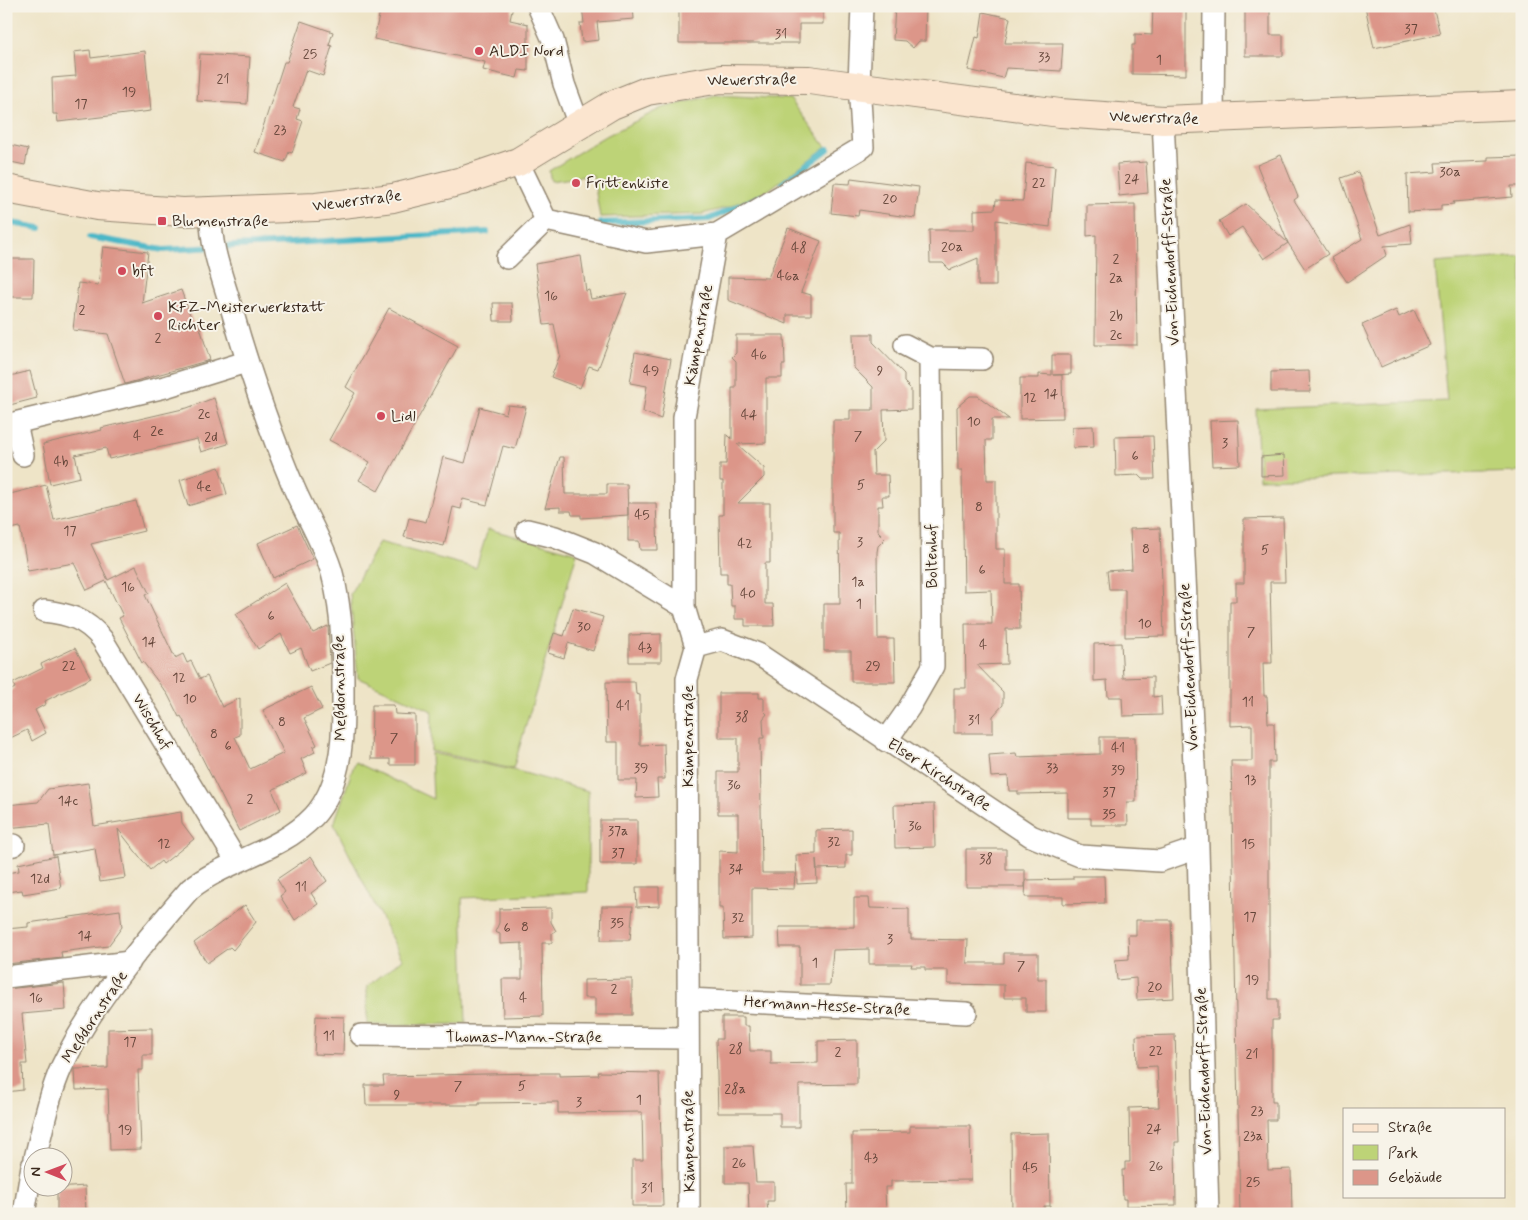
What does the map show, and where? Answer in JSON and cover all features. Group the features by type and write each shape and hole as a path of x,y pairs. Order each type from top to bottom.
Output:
{"main road":[{"name":"Wewerstraße","path":"6,189 97,206 212,235 341,205 394,198 462,181 518,162 612,106 647,91 721,79 810,80 859,84 1051,112 1163,120 1522,104"}],"street":[{"path":"538,6 554,40 564,84 579,125"},
{"path":"546,220 646,242 717,234 863,147 859,84 862,6"},
{"path":"1212,119 1214,6"},
{"name":"Von-Eichendorff-Straße","path":"1163,120 1198,848 1208,1214"},
{"path":"518,162 546,220"},
{"path":"508,258 546,220"},
{"name":"Kämpenstraße","path":"689,1214 687,679 696,647 684,607 684,417 717,234"},
{"name":"Meßdornstraße","path":"38,1148 53,1089 62,1066 97,1008 130,962 190,889 202,880 282,841 313,816 324,803 339,764 343,721 342,657 332,572 294,486 246,362 212,235"},
{"path":"905,345 930,358 982,359"},
{"name":"Boltenhof","path":"886,740 909,708 932,666 930,358"},
{"path":"23,455 11,424 165,388 246,362"},
{"path":"527,530 555,537 595,553 684,607"},
{"name":"Wischhof","path":"44,610 77,617 93,627 237,862"},
{"name":"Elser Kirchstraße","path":"696,647 722,640 758,654 1030,836 1080,856 1160,861 1198,848"},
{"name":"Meßdornstraße","path":"6,977 130,962"},
{"name":"Hermann-Hesse-Straße","path":"688,999 966,1013"},
{"name":"Thomas-Mann-Straße","path":"361,1035 688,1038"},
{"path":"24,1214 27,1198"}],"green space":[{"path":"716,95 790,99 826,147 767,191 729,207 702,214 600,217 593,175 551,181 549,171 600,139 662,108"},
{"path":"1522,256 1522,472 1259,479 1256,409 1447,401 1435,263"},
{"path":"488,529 577,553 513,769 431,751 432,711 358,678 350,594 379,542 476,568"},
{"path":"431,753 517,771 588,791 588,892 462,898 466,1024 367,1025 367,987 402,959 334,824 355,762 433,799"}],"building":[{"name":"ALDI Nord","path":"381,6 513,6 510,20 528,24 528,71 519,70 517,78 483,70 485,62 374,39"},
{"path":"582,6 633,6 634,19 597,22 599,40 582,42 580,23 584,23"},
{"path":"679,6 823,6 823,24 799,24 799,43 679,43"},
{"path":"895,6 926,6 925,41 919,41 913,48 905,41 893,40"},
{"path":"1153,6 1186,6 1186,75 1132,74 1132,45 1135,45 1135,34 1152,35"},
{"path":"1365,6 1414,6 1414,10 1433,6 1440,34 1374,48"},
{"path":"1245,10 1270,10 1270,35 1283,35 1283,56 1245,56"},
{"path":"983,12 1010,18 1005,43 1063,43 1061,71 1006,68 1003,78 968,70 976,37 979,38"},
{"path":"301,21 333,32 329,45 332,46 323,76 306,70 293,107 300,109 297,119 303,121 292,153 289,152 285,162 255,152 284,62 287,62"},
{"path":"90,50 91,58 145,51 151,111 58,122 57,114 53,114 52,78 76,76 74,52"},
{"path":"200,54 250,57 247,104 197,101"},
{"path":"6,144 28,149 25,165 6,161"},
{"path":"1281,155 1298,197 1294,200 1328,254 1305,269 1288,243 1257,165"},
{"path":"1522,156 1522,186 1511,186 1512,197 1453,202 1454,204 1441,205 1441,210 1408,212 1407,174 1436,172 1435,163 1488,161 1488,157"},
{"path":"1146,162 1148,193 1119,196 1117,164"},
{"path":"1026,163 1055,166 1050,227 996,220 996,286 978,286 978,258 950,270 943,263 930,263 929,230 974,230 974,210 995,209 996,200 1023,201"},
{"path":"1358,172 1380,235 1410,224 1412,244 1384,246 1387,255 1347,282 1331,258 1362,239 1341,178"},
{"path":"851,178 919,187 915,218 859,210 858,216 831,213 834,183 850,184"},
{"path":"1135,204 1137,345 1095,345 1096,235 1087,236 1087,205"},
{"path":"1246,204 1288,243 1264,259 1242,227 1228,236 1219,221"},
{"path":"788,228 821,241 801,292 811,295 811,315 787,315 787,324 728,300 728,277 768,278"},
{"path":"103,247 148,252 142,303 181,290 193,323 198,321 210,360 125,384 108,334 73,330 78,283 98,285"},
{"path":"581,256 586,291 589,290 591,299 627,293 598,369 589,366 580,388 551,377 560,355 554,324 544,325 535,264"},
{"path":"6,259 34,259 33,297 11,297 11,286 6,286"},
{"path":"493,303 512,303 513,321 494,321"},
{"name":"Lidl","path":"389,308 458,346 378,491 359,480 370,462 329,440 355,393 346,387"},
{"path":"1396,310 1399,317 1414,310 1430,345 1381,367 1362,325"},
{"path":"853,334 873,334 873,342 904,374 904,382 911,389 911,409 883,410 884,441 873,452 874,475 888,475 889,496 882,496 883,506 878,506 878,532 885,539 878,546 877,552 878,639 894,639 895,682 851,682 851,651 824,651 824,604 840,604 839,533 833,533 833,420 850,420 850,410 873,410 873,387 854,368"},
{"path":"736,335 784,335 785,365 782,365 782,378 766,378 766,443 737,444 764,468 764,477 738,503 770,503 770,563 765,563 765,604 773,604 774,626 745,626 745,619 735,619 735,606 731,606 730,584 727,584 727,573 720,573 719,515 723,515 723,481 720,481 720,464 726,464 727,434 732,439 732,388 736,388 736,361 732,357 736,353"},
{"path":"635,352 671,359 661,419 643,412 647,386 630,383"},
{"path":"1052,355 1071,355 1071,374 1053,375 1062,375 1063,418 1020,419 1020,378 1039,378 1039,374 1052,375"},
{"path":"30,371 37,398 6,406 6,377"},
{"path":"1309,371 1310,392 1271,392 1271,372"},
{"path":"970,396 978,396 1009,419 992,419 992,440 986,440 987,480 996,480 996,549 1005,549 1005,584 1019,584 1020,629 1006,629 1007,664 977,665 1003,692 1003,705 993,716 993,733 954,733 954,688 966,688 965,624 992,624 991,590 964,591 962,470 958,470 957,407"},
{"path":"214,398 228,444 201,452 197,439 109,459 106,448 75,455 80,477 50,484 43,444 187,408"},
{"path":"508,405 526,407 515,449 503,446 487,505 463,499 461,509 453,507 444,546 404,537 409,518 426,522 443,457 465,463 480,407 506,414"},
{"path":"1238,420 1240,465 1212,466 1210,421"},
{"path":"1093,426 1094,447 1073,448 1072,427"},
{"path":"1153,436 1155,479 1142,479 1138,475 1116,476 1115,437"},
{"path":"1284,455 1285,475 1261,476 1261,457"},
{"path":"560,457 564,457 565,494 607,494 607,484 627,484 628,515 581,518 581,515 572,515 571,511 560,511 560,507 545,508"},
{"path":"219,467 227,494 188,506 180,480"},
{"path":"46,485 54,520 136,501 144,531 91,544 108,580 136,566 149,593 145,595 175,658 183,654 187,663 191,661 200,679 207,676 222,707 240,698 240,735 235,737 250,769 284,753 263,710 311,687 322,709 304,718 317,745 313,747 315,752 301,759 307,773 272,790 281,810 239,831 181,716 179,717 168,695 142,663 119,618 123,616 106,581 87,590 74,563 28,571 20,527 6,530 6,495"},
{"path":"628,503 656,503 658,550 640,550 639,541 628,541"},
{"path":"1283,518 1285,582 1270,582 1272,663 1263,663 1264,696 1267,696 1268,723 1274,723 1275,762 1269,762 1269,999 1278,999 1278,1020 1272,1020 1272,1102 1276,1102 1276,1120 1267,1120 1268,1170 1291,1169 1292,1214 1240,1214 1231,761 1252,761 1252,725 1230,726 1230,601 1236,601 1236,583 1244,583 1244,519"},
{"path":"297,525 313,559 273,578 258,543"},
{"path":"1160,528 1164,636 1125,637 1125,589 1109,589 1107,571 1132,569 1130,529"},
{"path":"285,583 313,633 328,626 330,663 310,671 301,648 290,653 281,634 258,649 236,614"},
{"path":"573,608 603,617 593,651 568,643 564,658 548,653 554,633 564,636"},
{"path":"661,634 661,662 629,662 629,635"},
{"path":"1121,643 1123,678 1153,677 1153,697 1161,696 1162,715 1123,716 1122,697 1108,697 1107,680 1094,681 1094,644"},
{"path":"75,648 91,678 45,701 46,704 35,710 46,733 32,741 27,730 6,740 6,693 15,688 13,683 43,668 41,664"},
{"path":"606,682 635,682 636,694 640,695 640,745 664,744 665,779 657,779 658,797 636,798 637,780 618,780 618,742 607,742"},
{"path":"719,693 759,693 759,698 764,698 764,711 767,714 763,719 764,738 760,738 762,873 795,873 794,889 752,888 752,938 724,939 723,908 719,908 719,851 738,852 738,814 718,814 718,772 738,772 738,738 719,738"},
{"path":"372,705 394,705 395,714 415,715 415,765 390,765 390,759 371,759"},
{"path":"1100,737 1135,737 1136,802 1127,802 1128,825 1091,825 1091,818 1068,818 1068,793 1018,794 1018,791 1009,791 1008,776 991,777 989,755 1016,753 1017,757 1100,754"},
{"path":"88,783 94,826 181,812 182,823 194,839 163,864 161,861 150,870 118,829 126,878 100,882 95,848 53,855 49,824 6,828 6,805 38,802 48,789"},
{"path":"934,804 935,847 895,848 894,805"},
{"path":"600,820 637,820 637,864 600,864"},
{"path":"852,829 852,855 846,855 846,868 817,869 816,859 817,883 797,884 796,855 816,854 816,830"},
{"path":"966,849 1006,849 1006,870 1025,870 1025,887 966,887"},
{"path":"56,856 61,888 23,894 22,890 6,892 6,873 19,871 18,864"},
{"path":"311,856 327,881 311,893 318,904 295,920 280,896 285,892 277,879"},
{"path":"1073,876 1104,876 1105,903 1063,904 1063,897 1025,897 1026,880 1073,879"},
{"path":"636,887 659,887 659,906 637,907"},
{"path":"854,898 869,898 870,908 909,909 909,934 911,934 911,939 968,940 967,963 1004,963 1004,953 1038,953 1038,979 1046,979 1046,1012 1026,1012 1026,998 1004,998 1004,985 948,984 948,970 925,970 925,967 911,967 912,964 869,964 869,949 833,950 830,985 800,985 800,947 780,947 779,927 854,927"},
{"path":"245,905 256,922 233,950 230,947 207,963 194,943"},
{"path":"602,906 633,906 630,940 601,940"},
{"path":"551,908 551,922 556,931 552,933 552,943 542,943 543,1016 503,1017 502,979 522,979 522,943 500,944 500,934 495,932 499,923 499,909"},
{"path":"120,910 122,927 108,946 61,952 62,958 6,964 6,929 28,927 28,923"},
{"path":"1136,920 1171,920 1174,998 1137,1000 1136,978 1117,980 1115,960 1129,959 1128,935 1136,935"},
{"path":"632,979 632,1015 595,1015 595,998 584,998 584,980"},
{"path":"64,983 66,1010 22,1014 27,1064 22,1064 23,1090 6,1092 6,989"},
{"path":"316,1016 344,1017 343,1055 314,1054"},
{"path":"722,1017 744,1017 744,1026 749,1026 750,1051 771,1051 771,1064 818,1063 818,1041 857,1040 857,1084 799,1085 799,1127 780,1127 780,1113 718,1113 716,1039 722,1039"},
{"path":"152,1028 152,1055 143,1055 143,1070 138,1070 141,1149 110,1150 108,1089 76,1090 75,1069 108,1068 108,1029"},
{"path":"1175,1035 1179,1142 1175,1142 1176,1205 1126,1206 1126,1199 1123,1199 1122,1170 1125,1170 1125,1162 1130,1162 1129,1108 1159,1107 1157,1066 1137,1067 1136,1036"},
{"path":"598,1072 659,1073 663,1206 632,1206 632,1160 643,1160 642,1112 558,1113 558,1102 479,1103 479,1105 366,1105 365,1085 384,1085 383,1076 559,1073 559,1076 599,1075"},
{"path":"910,1126 970,1126 971,1180 891,1181 891,1187 885,1187 886,1214 847,1214 846,1184 852,1184 852,1133 910,1132"},
{"path":"1049,1133 1050,1206 1044,1206 1044,1214 1012,1214 1011,1134"},
{"path":"725,1146 753,1146 756,1182 774,1182 774,1201 767,1201 768,1214 749,1214 748,1183 725,1183"},
{"path":"85,1186 86,1214 57,1214 57,1198 72,1198 72,1187"}],"waterway":[{"path":"783,183 828,149"},
{"path":"601,223 709,219 762,196"},
{"path":"6,222 40,228"},
{"path":"90,237 163,250 487,232"}],"place":[{"name":"ALDI Nord","path":"479,51"},
{"name":"Frittenkiste","path":"576,183"},
{"name":"Blumenstraße","path":"162,221"},
{"name":"bft","path":"122,271"},
{"name":"KFZ-Meisterwerkstatt Richter","path":"158,316"},
{"name":"Lidl","path":"381,416"}]}
